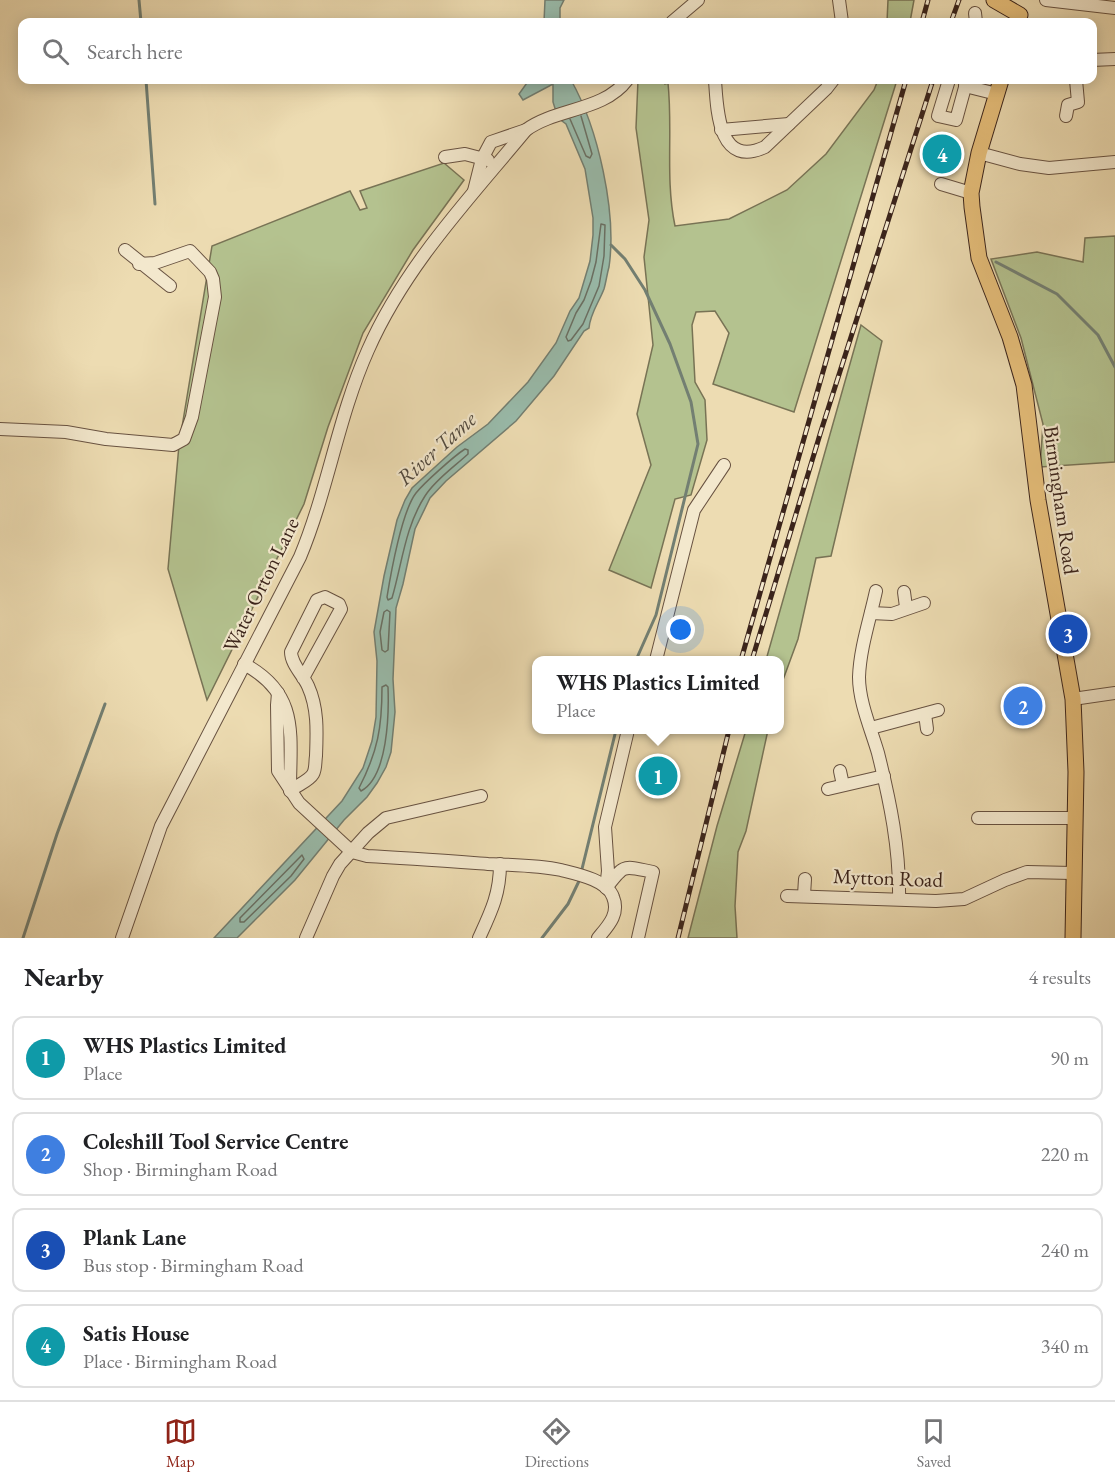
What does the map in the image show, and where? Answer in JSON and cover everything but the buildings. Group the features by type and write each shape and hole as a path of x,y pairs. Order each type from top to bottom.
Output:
{"main road":[{"path":"994,0 1021,12"},
{"name":"Birmingham Road","path":"999,87 979,153 971,193 979,258 1010,337 1024,385 1038,500 1073,699 1076,735 1072,938"}],"street":[{"path":"677,18 698,0"},
{"path":"839,0 841,18"},
{"path":"1046,0 1115,8"},
{"path":"1097,60 1115,59"},
{"name":"Water Orton Lane","path":"474,192 482,159 491,142 598,100 616,92 623,84"},
{"path":"715,84 721,130 731,146 753,151 765,147 830,84"},
{"path":"948,84 938,116 956,120 966,84"},
{"path":"974,84 999,87"},
{"path":"1066,116 1068,105 1078,102 1076,84"},
{"path":"721,130 789,124"},
{"name":"Water Orton Lane","path":"122,938 161,826 310,534 350,395 368,350 389,308 420,259 446,224 526,130"},
{"path":"979,153 1020,164 1049,168 1115,162"},
{"path":"445,157 465,154 501,161"},
{"path":"941,184 971,193"},
{"path":"125,250 170,286"},
{"path":"0,429 66,432 106,439 173,445 184,439 192,417 204,358 215,297 213,279 210,272 190,251 155,263 140,264"},
{"path":"657,656 694,510 724,465"},
{"path":"876,591 859,678 862,699 884,776 894,824 899,868 899,899"},
{"path":"904,592 906,607"},
{"path":"290,791 315,771 317,729 313,698 291,658 291,652 317,600 325,597 339,604 341,609 303,678"},
{"path":"871,614 892,614 906,607 924,603"},
{"path":"244,663 265,678 278,693 278,771 299,803 352,852 367,856 500,864 565,871 585,877 606,888 613,896 615,908 613,919 598,938"},
{"path":"1073,699 1115,693"},
{"path":"871,728 938,710"},
{"path":"925,714 927,729"},
{"path":"606,888 608,872 605,827 627,734"},
{"path":"840,771 843,785"},
{"path":"828,789 884,776"},
{"path":"306,938 340,864 368,833 386,819 480,796"},
{"path":"978,818 1075,818"},
{"path":"479,938 500,884 500,864"},
{"path":"606,888 622,868 653,872 638,938"},
{"name":"Mytton Road","path":"787,896 936,901 964,899 1027,872 1072,873"},
{"name":"Mytton Road","path":"804,896 805,879"}],"green space":[{"path":"888,0 914,0 911,18 887,18"},
{"path":"638,84 668,84 670,190 675,226 729,219 787,190 826,154 876,84 896,84 794,412 713,384 729,333 715,311 696,312 692,325 695,382 705,400 707,440 691,495 675,499 651,588 609,570 651,465 637,414 653,345 644,257 649,220 636,128"},
{"path":"444,163 464,180 413,250 363,333 328,427 304,504 207,700 168,569 179,445 212,246 350,191 360,210 367,208 360,191"},
{"path":"1115,236 1115,462 1040,467 1043,424 1021,338 991,259 1037,252 1083,262 1085,238"},
{"path":"861,325 882,341 831,556 816,558 798,639 784,677 784,656 767,656"},
{"path":"745,734 767,734 746,831 738,852 735,906 737,938 688,938 717,826"}],"water":[{"path":"545,0 564,0 560,8 560,18 544,18"},
{"path":"526,84 553,84 523,100 519,94"},
{"path":"553,84 573,84 597,146 608,196 611,245 609,267 604,289 589,328 584,331 554,376 516,421 446,481 430,498 415,529 396,608 393,679 395,712 391,752 377,783 295,880 237,938 214,938 342,801 363,768 372,741 376,717 377,661 374,632 397,520 405,500 412,488 457,447 488,424 528,382 556,343 570,311 579,298 590,261 593,218 585,169 566,124 558,118 553,102"}],"waterway":[{"path":"139,0 141,18"},
{"path":"146,84 155,204"},
{"path":"611,245 625,259 645,290 670,344 691,402 698,444 656,615 638,656"},
{"path":"996,262 1057,294 1098,335 1115,367"},
{"path":"23,938 57,834 105,704"},
{"path":"581,873 615,734"},
{"path":"542,938 568,904 580,879"}],"railway":[{"path":"923,18 928,0"},
{"path":"952,18 959,0"},
{"path":"742,656 905,84"},
{"path":"753,656 821,431 932,84"},
{"path":"678,938 728,734"}],"place":[{"name":"Satis House","path":"942,154"},
{"name":"Plank Lane","path":"1068,634"},
{"name":"Coleshill Tool Service Centre","path":"1023,706"},
{"name":"WHS Plastics Limited","path":"658,776"}],"water label":[{"name":"River Tame","path":"436,448"}]}
